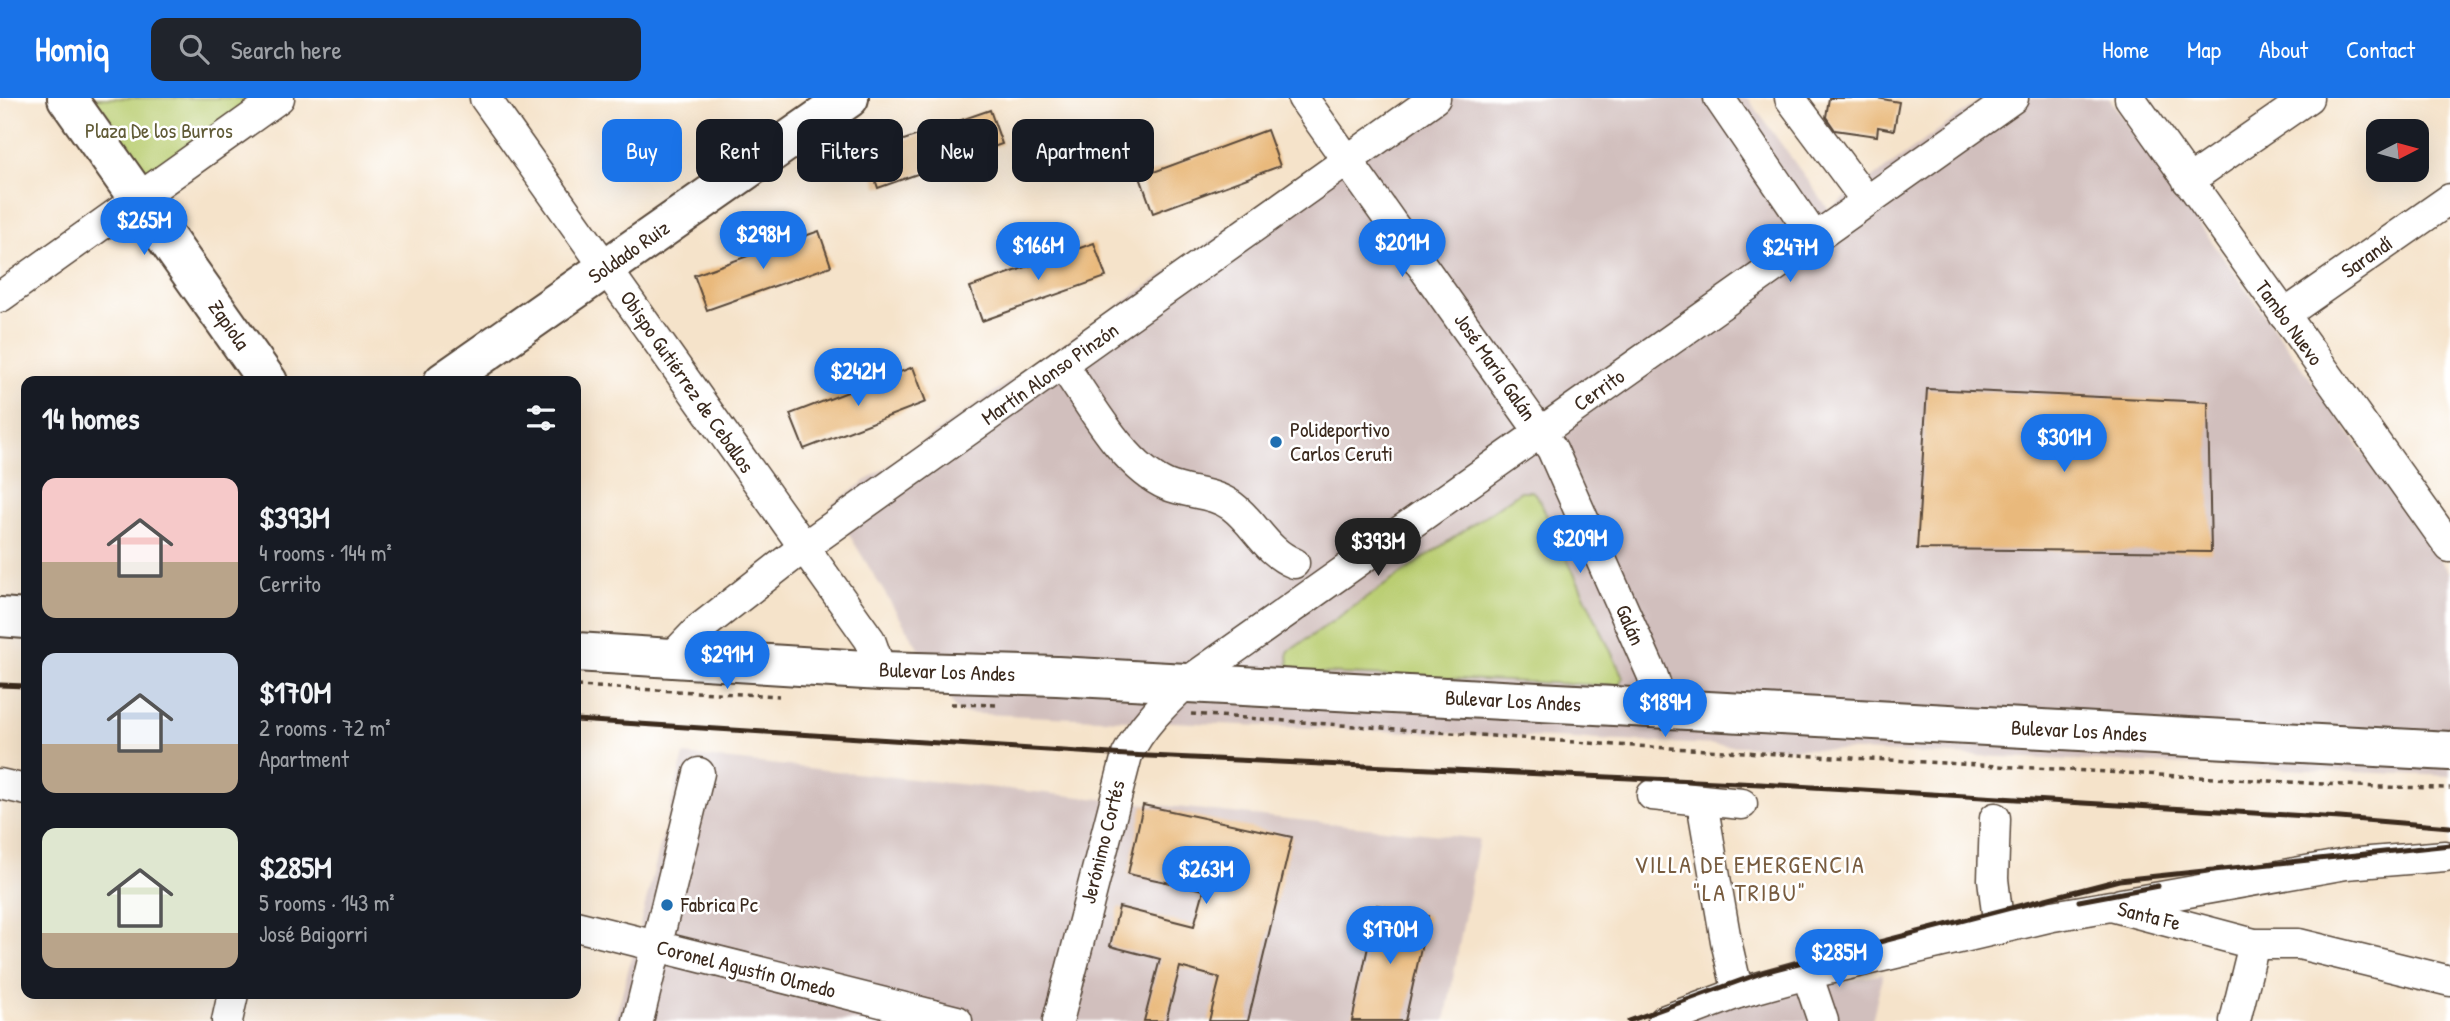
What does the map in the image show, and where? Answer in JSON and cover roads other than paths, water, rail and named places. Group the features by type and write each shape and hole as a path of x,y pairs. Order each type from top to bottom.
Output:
{"main road":[{"name":"Zapiola","path":"67,98 264,376"},
{"name":"Soldado Ruiz","path":"452,376 849,98"},
{"path":"0,617 21,619"},
{"name":"Bulevar Los Andes","path":"581,652 881,671 1185,683 2450,751"}],"street":[{"path":"0,297 140,200 279,98"},
{"name":"Obispo Gutiérrez de Ceballos","path":"485,98 870,640 881,671"},
{"name":"José María Galán","path":"1303,98 1540,431"},
{"name":"Martín Alonso Pinzón","path":"671,657 699,629 804,547 1435,98"},
{"path":"1720,98 1814,237"},
{"path":"1790,98 1866,200"},
{"name":"Cerrito","path":"1185,683 2013,98"},
{"name":"Tambo Nuevo","path":"2130,98 2450,547"},
{"path":"2188,181 2308,98"},
{"name":"Sarandí","path":"2284,315 2450,199"},
{"path":"1063,365 1134,463 1165,484 1193,494 1219,496 1236,509 1280,558 1294,563"},
{"name":"Galán","path":"1540,431 1552,449 1652,674 1656,686 1656,708"},
{"name":"Jerónimo Cortés","path":"1058,1021 1119,776 1135,737 1156,711 1185,683"},
{"path":"638,1021 699,774"},
{"path":"0,783 21,789"},
{"path":"1652,795 1742,804"},
{"path":"1702,802 1738,993"},
{"path":"1995,818 1993,878 1998,929"},
{"path":"2110,906 2346,864 2445,856"},
{"name":"Santa Fe","path":"1664,1021 1738,993 1807,974 2110,906 2254,944 2299,944 2450,981"},
{"name":"Coronel Agustín Olmedo","path":"581,927 957,1021"},
{"path":"2235,1021 2254,944"},
{"path":"1807,974 1823,1021"},
{"path":"227,1021 232,999"}],"railway":[{"path":"0,685 21,686"},
{"path":"581,720 1127,755 1760,784 2340,818 2450,827"},
{"path":"1629,1021 1764,972 2119,880 2450,845"},
{"path":"2079,901 2158,886"}],"place":[{"name":"Polideportivo Carlos Ceruti","path":"1276,442"},
{"name":"Fabrica Pc","path":"667,905"}],"district":[{"name":"VILLA DE EMERGENCIA \"LA TRIBU\"","path":"1750,879"}],"park label":[{"name":"Plaza De los Burros","path":"159,131"}]}
